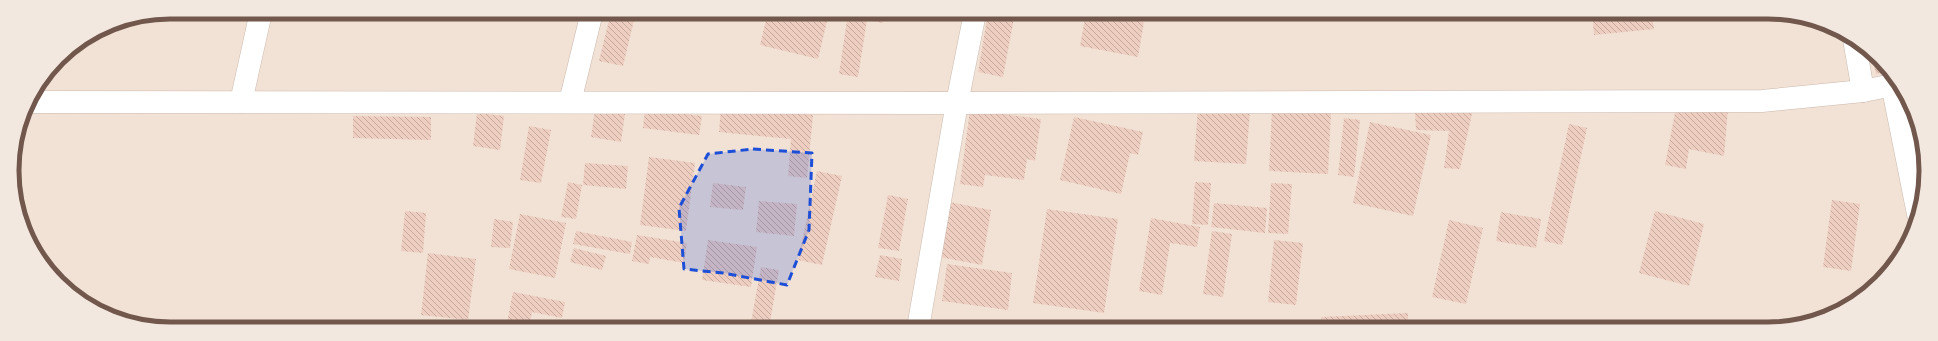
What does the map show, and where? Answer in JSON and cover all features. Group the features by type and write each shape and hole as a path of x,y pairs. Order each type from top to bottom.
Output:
{"street":[{"path":"241,102 259,19"},
{"path":"570,102 590,19"},
{"path":"919,322 957,103 974,19"},
{"path":"1855,47 1863,91"},
{"path":"36,102 957,103 1762,100 1863,91 1892,85"},
{"path":"1896,91 1916,201"}],"highlighted area":[{"path":"753,149 812,153 809,230 787,285 723,273 684,269 679,208 708,154"}],"shaded area":[{"path":"161,19 1777,19 1807,24 1835,35 1860,50 1875,63 1888,78 1899,95 1911,122 1918,151 1919,180 1914,210 1903,238 1888,263 1875,278 1860,291 1835,306 1807,317 1777,322 161,322 131,317 103,306 78,291 63,278 50,263 39,246 27,219 20,190 19,161 24,131 35,103 50,78 63,63 78,50 103,35 131,24"}],"building":[{"path":"609,19 634,19 623,66 599,61"},
{"path":"766,19 828,19 818,59 760,45"},
{"path":"847,19 884,19 883,23 867,20 858,77 839,74"},
{"path":"987,19 1014,19 1003,77 978,72"},
{"path":"1085,19 1125,19 1144,22 1138,57 1080,46"},
{"path":"1593,19 1653,19 1654,29 1594,35"},
{"path":"1873,62 1883,73 1876,74"},
{"path":"721,107 813,115 807,178 788,176 791,139 719,132"},
{"path":"1198,107 1250,110 1246,164 1194,161"},
{"path":"1676,107 1728,109 1724,156 1689,149 1686,169 1665,165"},
{"path":"595,109 625,114 621,142 591,137"},
{"path":"645,109 702,116 699,135 643,128"},
{"path":"1473,109 1460,169 1444,168 1449,131 1416,130 1415,112"},
{"path":"970,110 1041,119 1035,161 1027,159 1024,180 985,175 983,187 960,184"},
{"path":"1272,110 1331,113 1328,174 1269,171"},
{"path":"477,113 504,116 500,150 473,146"},
{"path":"353,116 431,117 431,140 353,138"},
{"path":"1074,117 1143,132 1138,155 1130,153 1121,194 1060,180"},
{"path":"1344,118 1360,120 1354,177 1338,175"},
{"path":"1370,122 1431,135 1413,216 1353,203"},
{"path":"1569,124 1587,128 1562,245 1544,241"},
{"path":"529,126 551,130 541,183 520,180"},
{"path":"649,157 695,163 686,231 640,225"},
{"path":"585,163 628,166 626,189 583,185"},
{"path":"817,171 842,176 822,265 798,260"},
{"path":"568,182 582,185 576,219 561,217"},
{"path":"1195,182 1211,183 1208,225 1192,224"},
{"path":"713,183 746,187 743,210 710,207"},
{"path":"1271,183 1292,184 1288,234 1268,233"},
{"path":"888,195 908,199 899,251 878,248"},
{"path":"1832,200 1860,204 1851,271 1823,267"},
{"path":"759,201 797,204 794,236 756,232"},
{"path":"949,202 991,210 982,265 939,257"},
{"path":"1214,203 1267,208 1265,233 1211,227"},
{"path":"1047,209 1118,219 1104,313 1033,303"},
{"path":"405,211 426,213 423,253 401,251"},
{"path":"1655,211 1704,224 1689,286 1639,273"},
{"path":"1501,212 1541,219 1536,248 1496,241"},
{"path":"520,214 566,223 555,278 509,269"},
{"path":"1151,218 1200,227 1197,247 1170,243 1162,295 1139,291"},
{"path":"494,219 513,222 510,248 491,247"},
{"path":"1449,220 1483,228 1466,304 1432,297"},
{"path":"576,231 632,242 630,254 573,244"},
{"path":"1212,231 1232,234 1223,297 1203,294"},
{"path":"637,235 687,243 684,263 650,257 649,264 632,261"},
{"path":"708,240 757,247 751,287 702,280"},
{"path":"1274,240 1303,243 1296,305 1268,302"},
{"path":"574,248 606,256 602,270 570,262"},
{"path":"428,253 476,259 468,320 421,315"},
{"path":"880,255 902,259 899,281 875,277"},
{"path":"947,264 1012,273 1008,310 942,301"},
{"path":"761,267 779,270 770,322 751,322"},
{"path":"513,292 565,302 562,318 532,312 530,322 507,322"},
{"path":"1408,313 1408,322 1321,322 1321,317"}]}
